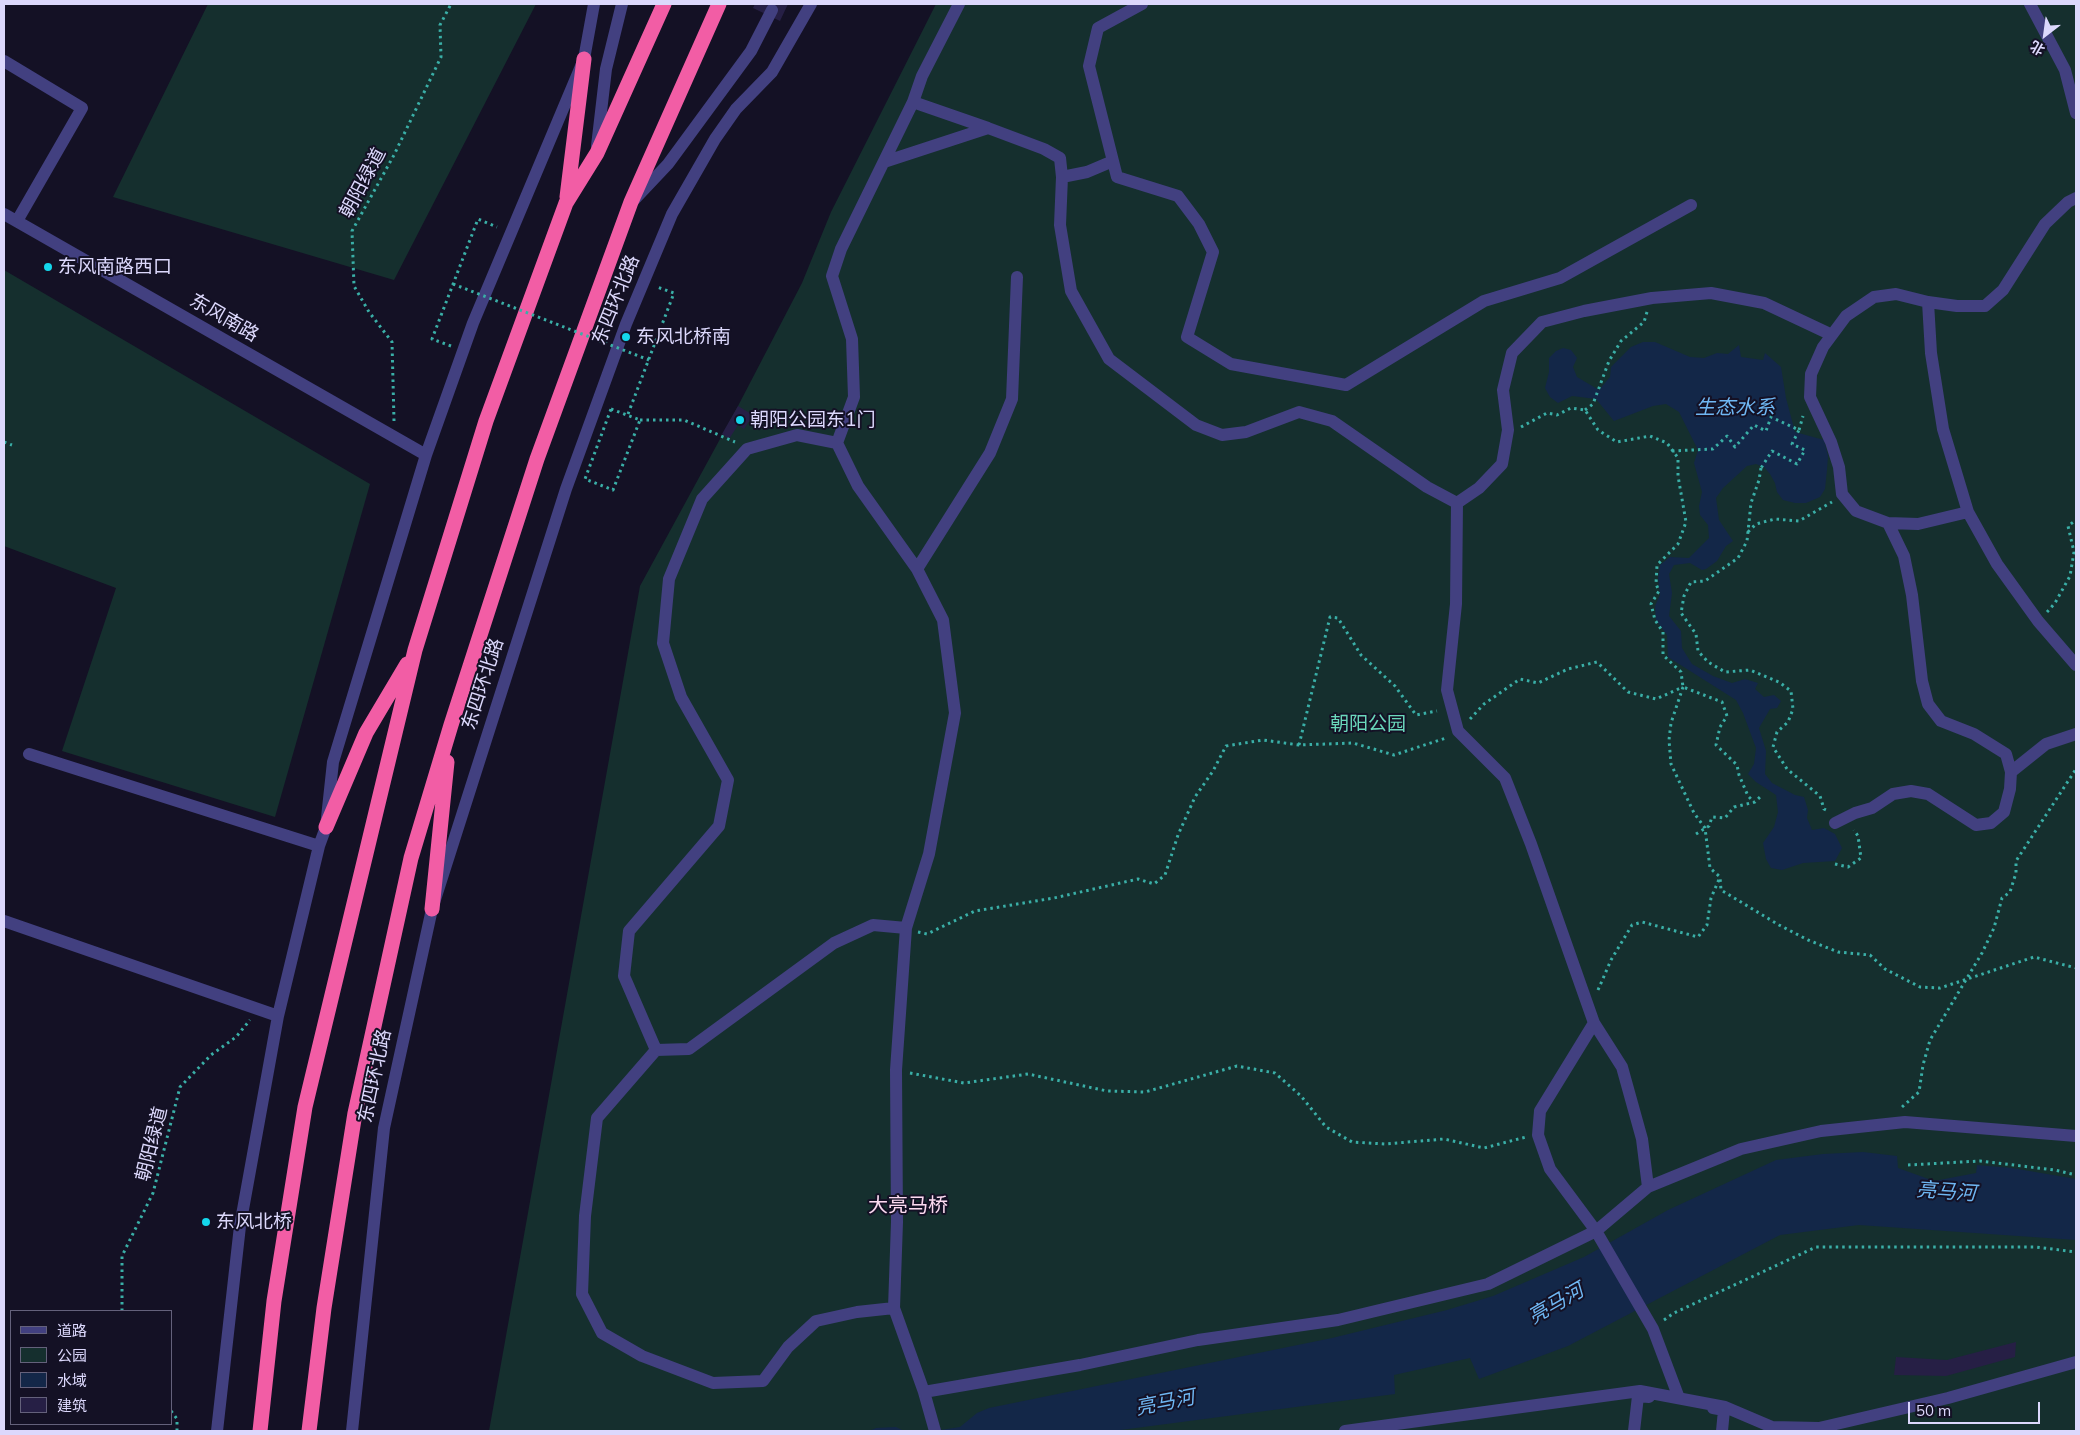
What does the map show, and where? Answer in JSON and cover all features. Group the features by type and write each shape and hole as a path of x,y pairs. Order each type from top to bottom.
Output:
{"highway":[{"path":"260,1431 274,1301 305,1107 415,650 486,421 566,203 596,153 664,4"},
{"name":"东四环北路","path":"309,1431 324,1308 355,1113 411,858 451,724 538,459 631,202 719,4"},
{"path":"566,203 584,59"},
{"path":"326,827 366,733 415,650"},
{"path":"432,909 451,724"}],"street":[{"path":"217,1431 240,1226 278,1016 318,846 326,827 333,762 426,455 474,323 584,59 594,4"},
{"path":"596,153 606,69 622,4"},
{"name":"东四环北路","path":"352,1431 384,1128 432,909 566,489 626,324 672,214 715,139 736,109 772,72 811,4"},
{"path":"935,1431 924,1392 894,1308 897,1222 896,1070 906,928 929,854 955,713 943,620 917,569 858,486 837,443 854,397 852,339 832,276 841,249 913,102 922,76 959,4"},
{"path":"1142,4 1098,28 1089,66 1117,177 1178,196 1199,224 1213,252 1186,337 1231,364 1346,385 1484,301 1560,278 1691,205"},
{"path":"2030,4 2065,70 2076,113"},
{"path":"631,202 668,164 751,51 772,10"},
{"path":"4,60 82,108 17,221"},
{"path":"913,102 1044,149 1060,158 1062,178 1060,225 1071,291 1109,359 1196,426 1222,435 1246,432 1299,412 1332,421 1427,488 1457,503"},
{"path":"884,162 988,128"},
{"path":"1062,178 1088,172 1113,161"},
{"path":"1968,512 1918,524 1888,523 1856,511 1842,494 1839,468 1831,442 1810,397 1811,374 1823,347 1846,316 1874,297 1896,294 1928,302 1957,306 1985,306 2003,290 2045,224 2068,202 2076,198"},
{"name":"东风南路","path":"4,214 426,455"},
{"path":"917,569 990,453 1012,399 1017,277"},
{"path":"1457,503 1479,488 1502,464 1508,430 1503,390 1512,353 1542,322 1584,311 1652,298 1711,293 1764,303 1832,335"},
{"path":"1928,302 1931,352 1943,430 1968,512 1997,564 2038,622 2076,665"},
{"path":"656,1050 624,976 629,931 719,826 728,780 681,697 663,644 669,578 702,499 747,449 797,435 837,443"},
{"path":"1457,503 1456,604 1447,690 1458,732 1505,778 1531,844 1594,1023 1622,1067 1642,1139 1648,1187"},
{"path":"1840,820 1872,808 1893,794 1911,791 1928,794 1976,825 1991,823 2004,812 2010,788 2011,772 2006,754 1974,734 1941,720 1928,704 1922,681 1912,595 1904,556 1888,523"},
{"path":"2011,772 2046,744 2076,734"},
{"path":"29,754 318,846"},
{"path":"4,921 278,1016"},
{"path":"894,1308 857,1312 816,1321 788,1347 763,1381 713,1383 642,1356 602,1333 582,1294 585,1216 597,1118 656,1050 689,1049 834,943 873,925 906,928"},
{"path":"1594,1023 1540,1111 1538,1135 1550,1169 1596,1231 1653,1329 1679,1398"},
{"path":"924,1392 1080,1365 1198,1340 1338,1320 1488,1284 1596,1231 1648,1187 1741,1149 1821,1131 1905,1122 2076,1136"},
{"path":"1345,1431 1640,1391 1725,1407 1772,1426 1818,1428 1948,1398 2076,1362"},
{"path":"1634,1431 1638,1396 1724,1410 1722,1431"}],"path":[{"name":"朝阳绿道","path":"394,436 395,388 392,342 369,312 354,286 352,231 394,155 440,57 440,25 451,4"},
{"path":"432,339 478,220 512,232"},
{"path":"453,284 649,360"},
{"path":"628,414 674,294"},
{"path":"1508,430 1527,426 1547,413 1557,415 1571,408 1585,410 1593,404 1609,361 1621,341 1644,322 1652,298"},
{"path":"640,420 613,490 585,479 611,410 628,414 640,420 684,420 722,434 747,449"},
{"path":"1585,410 1598,430 1617,442 1650,436 1667,443 1678,458 1678,476 1686,522 1678,544 1657,565 1656,584 1659,591 1652,604 1655,620 1663,632 1663,655 1681,672 1683,687 1671,724 1669,740 1671,764 1694,813 1705,828 1710,868 1720,877 1722,890 1779,925 1808,940 1838,952 1870,955 1885,969 1920,987 1940,988 2034,957 2076,968"},
{"path":"1672,451 1713,449 1727,436 1735,447 1754,425 1766,430 1771,417 1799,430 1792,444 1805,450 1797,464 1772,451 1761,468 1760,480 1750,503 1747,541 1738,558 1704,581 1691,582 1684,596 1681,613 1696,634 1698,651 1708,662 1725,672 1750,670 1779,682 1791,691 1793,709 1788,722 1777,732 1773,747 1787,769 1820,796 1824,810 1840,820 1858,836 1861,858 1848,867 1835,864"},
{"path":"4,442 12,445"},
{"path":"1747,533 1756,524 1774,518 1800,521 1842,494"},
{"path":"2038,622 2055,603 2070,576 2074,552 2068,526 2076,520"},
{"path":"1299,745 1330,617 1338,618 1361,655 1395,686 1416,715 1452,708"},
{"path":"1683,687 1722,702 1727,716 1720,727 1716,745 1737,765 1748,796 1754,802"},
{"path":"906,928 926,934 975,911 1054,898 1138,879 1154,884 1165,875 1178,835 1195,797 1213,771 1226,746"},
{"path":"1905,1122 1902,1107 1919,1092 1923,1064 1930,1040 1962,982 1982,953 1994,928 2002,898 2010,892 2016,873 2016,860 2076,769"},
{"path":"1696,834 1709,826 1712,818 1725,818 1734,807 1754,802 1762,795"},
{"path":"1595,997 1611,960 1632,925 1642,922 1698,937 1708,925 1711,898 1720,877"},
{"name":"朝阳绿道","path":"122,1310 122,1256 153,1193 180,1086 211,1055 236,1036 259,1010"},
{"path":"896,1070 964,1083 1028,1074 1107,1091 1145,1092 1237,1066 1275,1074 1301,1096 1326,1127 1352,1142 1385,1144 1444,1139 1484,1148 1538,1135"},
{"path":"1908,1165 1980,1161 2055,1170 2076,1175"},
{"path":"1653,1329 1674,1313 1816,1247 1876,1245 2036,1247 2076,1252"},
{"path":"172,1413 176,1420 177,1431"}],"green space":[{"path":"208,4 536,4 394,280 113,197"},
{"name":"朝阳公园","path":"936,4 2076,4 2076,1431 489,1431 640,586 738,406 802,283 831,212"},
{"path":"4,270 370,484 275,817 62,751 116,588 4,546"}],"water":[{"name":"生态水系","path":"1643,342 1655,342 1690,357 1704,358 1717,353 1728,354 1739,345 1741,357 1763,360 1765,353 1781,367 1786,398 1795,432 1824,440 1828,456 1825,489 1820,497 1806,503 1783,500 1777,492 1770,474 1764,467 1756,464 1747,466 1723,488 1716,498 1719,520 1733,541 1726,546 1717,561 1706,569 1702,570 1690,563 1674,565 1669,574 1672,593 1669,616 1681,631 1682,648 1692,664 1713,676 1732,683 1745,679 1758,683 1755,689 1764,697 1774,695 1781,701 1777,708 1770,709 1759,728 1766,751 1765,774 1772,783 1795,795 1804,797 1808,810 1807,818 1812,830 1824,828 1835,834 1842,848 1835,861 1803,863 1782,870 1771,868 1766,859 1763,843 1774,827 1778,812 1776,795 1756,782 1748,774 1754,764 1756,748 1743,713 1736,700 1668,657 1667,635 1656,620 1655,606 1660,595 1658,578 1660,565 1670,557 1689,558 1709,538 1708,525 1700,515 1699,506 1702,492 1694,463 1698,450 1679,412 1666,404 1653,406 1614,421 1596,399 1572,396 1558,403 1550,397 1545,388 1549,372 1549,358 1556,351 1563,348 1571,350 1577,358 1573,367 1577,377 1599,390 1610,377 1611,367 1631,347"},
{"name":"亮马河","path":"1863,1152 1897,1156 1898,1168 1934,1181 1976,1173 1977,1165 2012,1168 2076,1179 2076,1240 1859,1225 1780,1235 1568,1346 1479,1379 1470,1358 1394,1375 1395,1394 1113,1431 934,1431 960,1427 977,1413 989,1408 1332,1338 1447,1310 1493,1296 1584,1257 1668,1210 1776,1160 1823,1154"},
{"path":"896,1427 904,1431 869,1431 876,1428"}],"building":[{"path":"755,4 788,4 780,21 753,8"},
{"name":"朝阳公园东1门","path":"738,406 753,415 744,429 738,425 729,439 722,434"},
{"path":"2016,1342 2015,1357 1946,1376 1894,1375 1896,1357 1947,1360"}],"place":[{"name":"东风南路西口","path":"48,267"},
{"name":"东风北桥南","path":"626,337"},
{"name":"朝阳公园东1门","path":"740,420"},
{"name":"东风北桥","path":"206,1222"}],"district":[{"name":"大亮马桥","path":"908,1206"}]}
